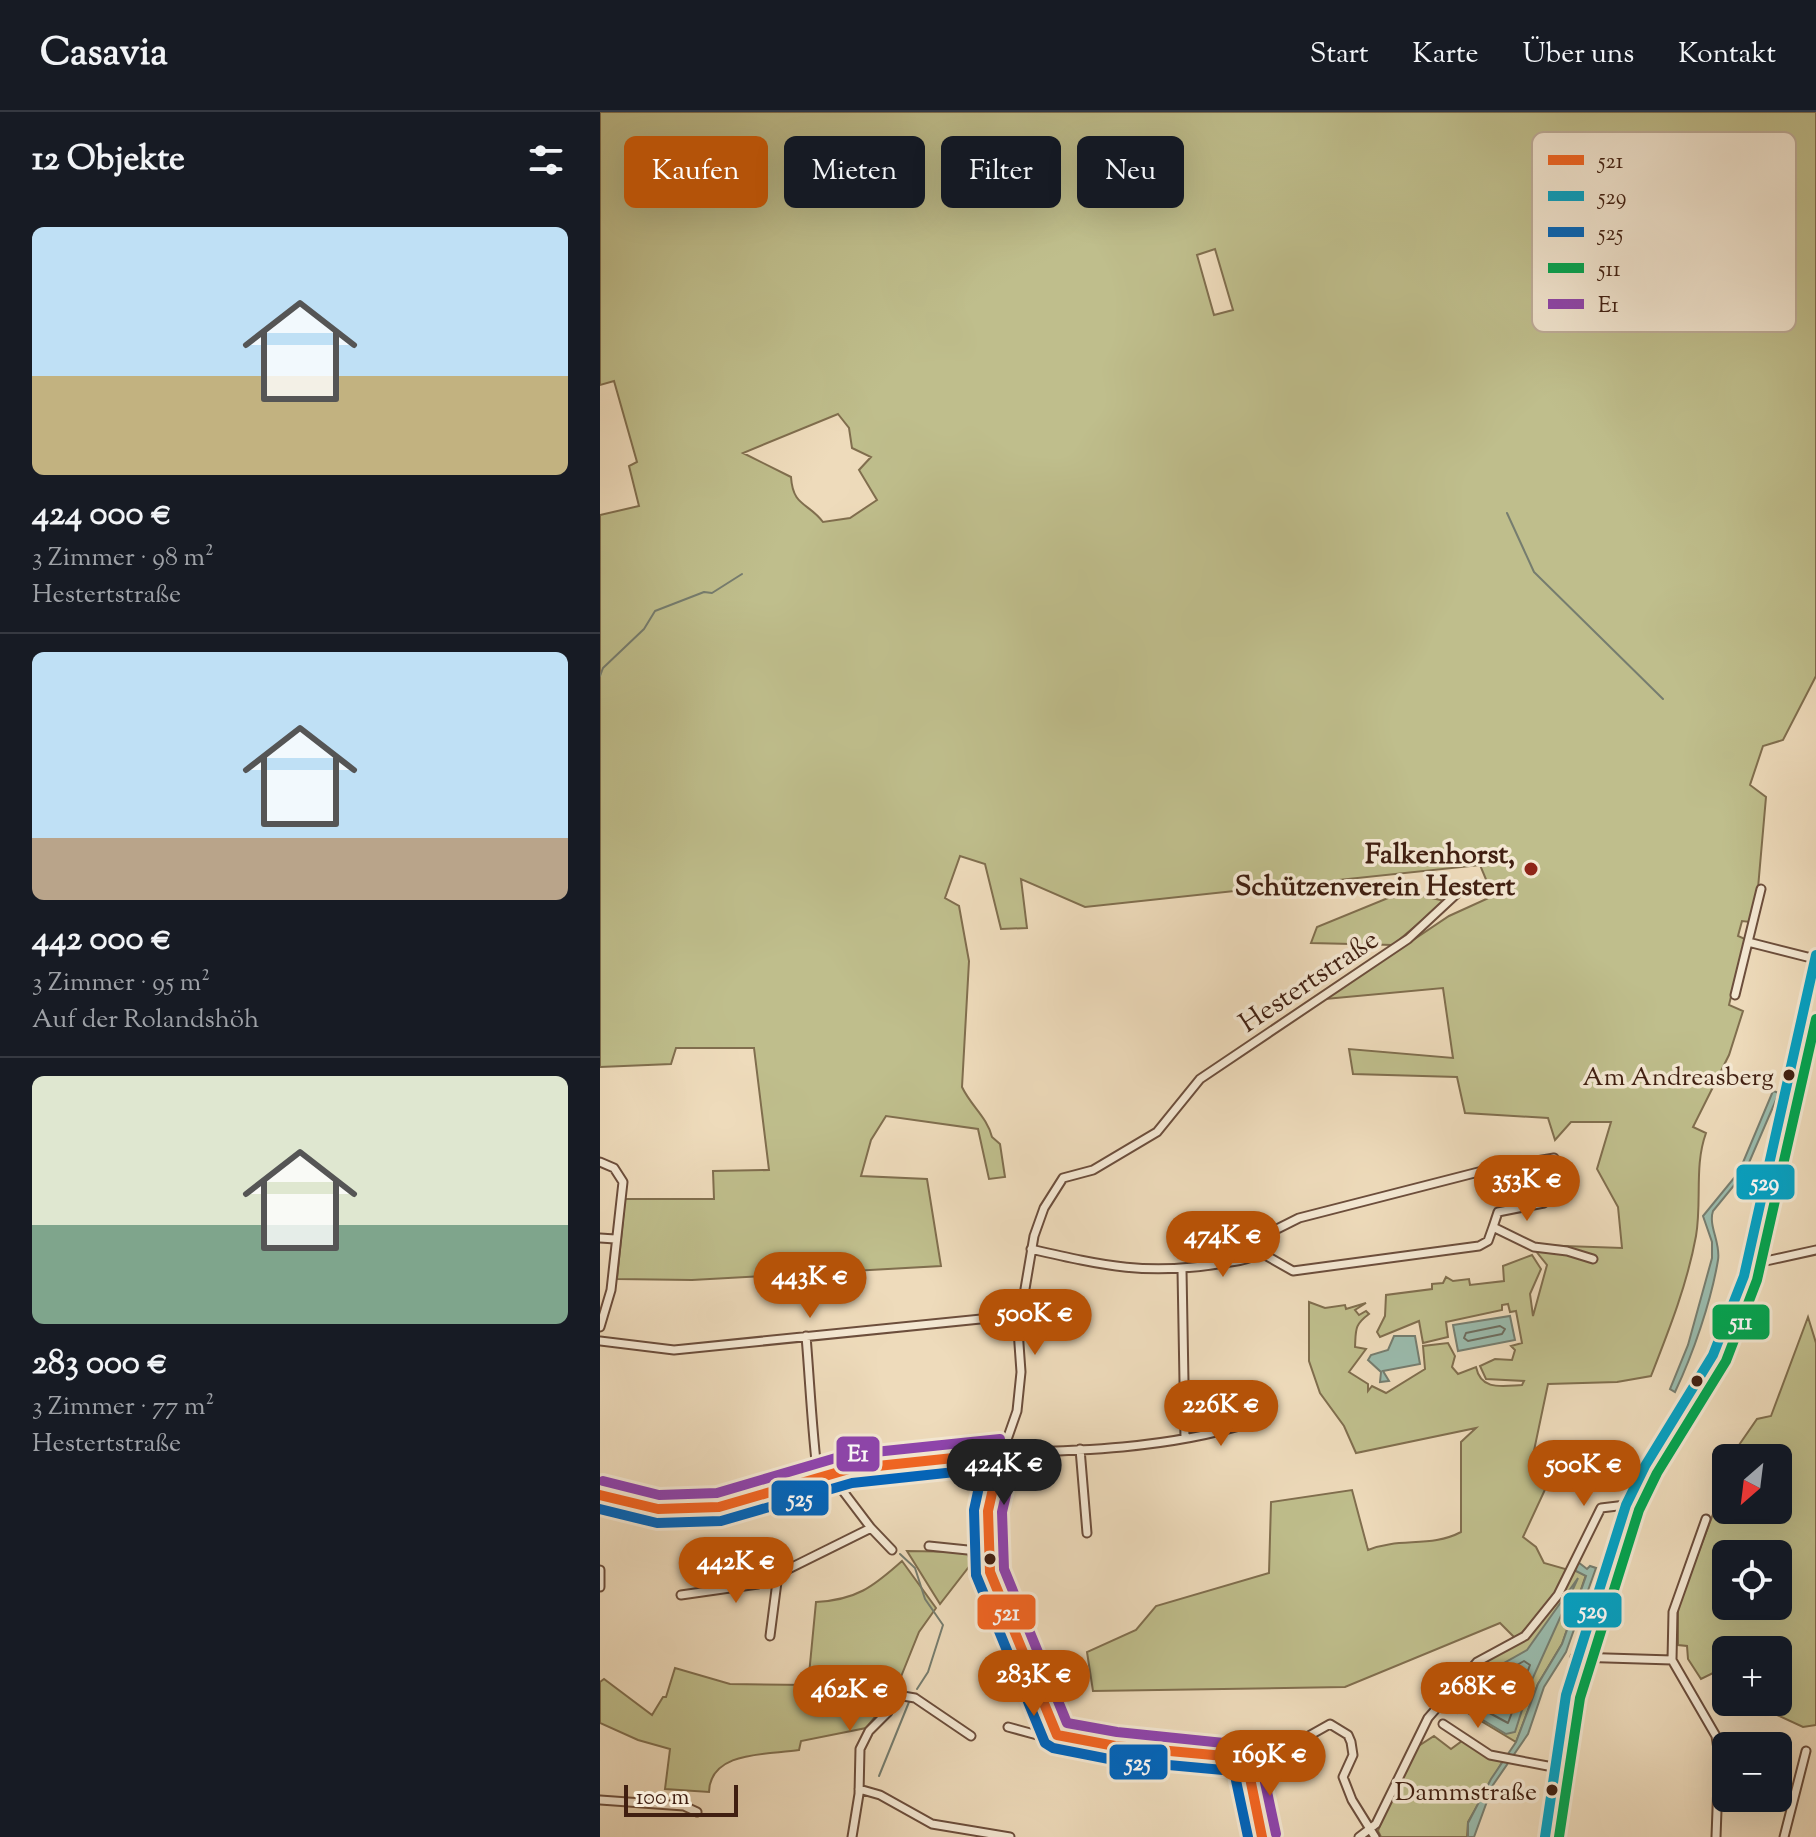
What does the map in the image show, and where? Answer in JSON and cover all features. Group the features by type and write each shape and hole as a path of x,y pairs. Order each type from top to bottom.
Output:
{"main road":[{"path":"1545,1837 1553,1767 1575,1657 1626,1505 1645,1466 1718,1345 1749,1260 1816,957"}],"street":[{"name":"Hestertstraße","path":"1057,1735 996,1595 987,1552 988,1511 1019,1394 1020,1315 1031,1249 1044,1208 1063,1178 1093,1170 1157,1132 1200,1079 1408,939 1465,886"},
{"path":"1735,995 1761,889"},
{"path":"1748,942 1816,957"},
{"path":"1797,1044 1816,1048"},
{"path":"1031,1249 1114,1268 1182,1270 1248,1259 1258,1251 1267,1234 1299,1218 1494,1168 1554,1158"},
{"path":"600,1162 614,1168 623,1182 611,1290 600,1327"},
{"path":"1258,1251 1293,1271 1479,1246 1488,1241 1498,1212 1544,1203"},
{"path":"1493,1227 1534,1247 1567,1251 1593,1259"},
{"path":"600,1238 615,1239"},
{"path":"1749,1260 1766,1261 1816,1250"},
{"path":"1182,1270 1185,1438"},
{"path":"600,1341 674,1350 1020,1315"},
{"path":"806,1336 810,1383 808,1401 818,1479"},
{"path":"600,1495 658,1509 719,1507 749,1501 830,1474 963,1455 1080,1449 1212,1435 1249,1423"},
{"path":"1080,1449 1087,1533"},
{"path":"830,1474 892,1550"},
{"path":"1373,1834 1428,1718 1477,1662 1525,1636 1558,1595 1601,1508 1626,1505"},
{"path":"1706,1519 1673,1612 1672,1660 1716,1736 1719,1756 1716,1837"},
{"path":"681,1595 742,1589 871,1528"},
{"path":"929,1546 987,1552"},
{"path":"600,1570 600,1587"},
{"path":"770,1636 778,1574"},
{"path":"1575,1657 1672,1660"},
{"path":"852,1837 864,1739 888,1712 897,1695 915,1698 971,1736"},
{"path":"1443,1724 1483,1751 1514,1761 1553,1767"},
{"path":"1249,1764 1282,1751 1324,1725 1336,1726 1348,1735 1353,1755 1343,1777 1352,1800 1373,1834"},
{"path":"1008,1727 1041,1736 1057,1735 1115,1746 1242,1756 1249,1764 1262,1837"},
{"path":"1784,1837 1806,1751"},
{"path":"859,1789 880,1795 932,1824 1010,1837"},
{"path":"600,1800 684,1806 697,1812"},
{"path":"1359,1837 1373,1834"}],"shaded area":[{"path":"600,112 1816,112 1816,676 1783,740 1763,746 1750,785 1766,797 1758,888 1750,922 1742,921 1738,936 1745,939 1729,1005 1743,1011 1729,1055 1693,1127 1706,1133 1700,1158 1696,1236 1683,1290 1651,1376 1617,1382 1548,1384 1532,1460 1555,1468 1523,1537 1536,1547 1544,1563 1569,1570 1546,1608 1516,1639 1500,1623 1345,1687 1093,1691 1087,1652 1136,1630 1156,1606 1269,1573 1271,1502 1352,1490 1368,1550 1391,1544 1438,1540 1461,1532 1461,1442 1476,1428 1356,1453 1344,1426 1320,1393 1309,1361 1309,1302 1325,1308 1345,1305 1346,1309 1366,1303 1355,1310 1359,1315 1366,1311 1369,1314 1357,1328 1355,1347 1366,1349 1349,1372 1368,1384 1368,1391 1372,1386 1386,1393 1425,1369 1423,1346 1448,1343 1455,1356 1452,1367 1458,1374 1476,1367 1487,1384 1522,1385 1524,1381 1486,1379 1480,1366 1495,1359 1512,1360 1515,1350 1511,1346 1522,1343 1516,1311 1510,1312 1508,1304 1502,1305 1502,1310 1446,1322 1448,1337 1423,1343 1419,1321 1380,1337 1377,1332 1385,1316 1386,1295 1432,1289 1432,1284 1443,1283 1446,1277 1453,1281 1469,1279 1470,1285 1504,1281 1503,1266 1532,1255 1541,1269 1530,1294 1533,1316 1547,1265 1535,1250 1536,1245 1622,1248 1618,1207 1597,1169 1611,1122 1571,1122 1555,1140 1548,1118 1465,1113 1457,1077 1353,1074 1349,1049 1453,1058 1443,988 1325,999 1449,916 1493,896 1480,865 1085,907 1021,879 1027,928 1001,929 985,864 960,856 945,898 959,906 969,961 962,1087 992,1137 1000,1144 1005,1177 989,1179 978,1129 886,1116 871,1140 861,1176 927,1179 941,1266 692,1280 617,1279 625,1199 714,1199 713,1171 769,1170 754,1048 676,1048 671,1064 600,1067 600,515 639,506 629,466 637,462 614,381 600,385","holes":["1215,249 1233,310 1214,315 1197,255","838,414 849,428 852,448 871,457 859,470 877,500 850,518 823,522 798,499 791,477 743,453"]},
{"path":"1414,894 1445,901 1393,945 1311,943 1317,927 1388,898"},
{"path":"1808,1317 1816,1343 1816,1725 1803,1727 1779,1716 1792,1716 1792,1636 1712,1636 1712,1674 1701,1679 1688,1659 1687,1646 1678,1645 1678,1606 1712,1517 1712,1524 1792,1524 1792,1444 1740,1444 1757,1419 1771,1416"},
{"path":"907,1551 967,1552 971,1564 940,1604"},
{"path":"902,1561 936,1608 919,1632 894,1694 866,1728 801,1741 799,1750 758,1754 730,1762 719,1768 712,1778 709,1792 665,1789 670,1749 638,1740 600,1723 600,1682 604,1679 652,1715 666,1697 675,1668 730,1684 808,1685 816,1602 853,1595 882,1578"},
{"path":"1574,1570 1586,1575 1562,1644 1538,1684 1516,1742 1461,1709 1457,1713 1445,1705 1477,1665 1521,1640"},
{"path":"1434,1736 1451,1749 1462,1741 1504,1759 1468,1822 1467,1837 1381,1837 1378,1831 1382,1820 1417,1747"}],"water":[{"path":"1773,1091 1779,1093 1745,1172 1713,1211 1712,1223 1718,1247 1715,1276 1701,1328 1675,1392 1670,1389 1688,1345 1712,1258 1712,1242 1703,1216 1739,1172"},
{"path":"1510,1316 1515,1340 1458,1351 1453,1325"},
{"path":"1394,1336 1415,1336 1420,1364 1383,1371 1389,1381 1380,1382 1381,1372 1368,1360 1371,1355 1388,1350"},
{"path":"1578,1562 1587,1569 1590,1566 1596,1568 1566,1652 1544,1687 1528,1734 1493,1785 1474,1837 1468,1837 1468,1823 1491,1779 1516,1742 1538,1684 1562,1644 1586,1576 1574,1570"},
{"path":"1578,1578 1531,1682 1515,1732 1506,1734 1463,1708 1460,1701 1472,1681 1527,1650"}],"waterway":[{"path":"1507,513 1534,572 1663,699"},
{"path":"600,676 603,668 644,629 655,611 704,592 712,593 742,574"},
{"path":"900,1554 915,1568 925,1599 943,1625 928,1672 917,1689"},
{"path":"879,1776 909,1702"}],"transit line":[{"name":"529","path":"1545,1837 1566,1695 1626,1505 1645,1466 1713,1355 1744,1276 1816,955"},
{"name":"511","path":"1559,1837 1580,1698 1639,1510 1657,1473 1726,1361 1757,1280 1816,1019"},
{"name":"E1","path":"603,1481 659,1495 717,1493 846,1455 1000,1439"},
{"name":"525","path":"987,1450 974,1510 976,1575 1045,1743 1053,1748 1114,1760 1234,1771 1248,1837"},
{"name":"521","path":"1001,1453 988,1511 990,1572 1057,1735 1115,1746 1246,1758 1262,1837"},
{"name":"521","path":"600,1495 658,1509 719,1507 849,1469 1001,1453"},
{"name":"E1","path":"1015,1456 1002,1512 1004,1569 1067,1723 1117,1732 1253,1746 1259,1754 1276,1834"},
{"name":"525","path":"600,1509 657,1523 721,1521 852,1483 1002,1467"}],"place":[{"name":"Falkenhorst, Schützenverein Hestert","path":"1531,869"},
{"name":"Am Andreasberg","path":"1789,1075"},
{"name":"Dammstraße","path":"1552,1790"}]}
